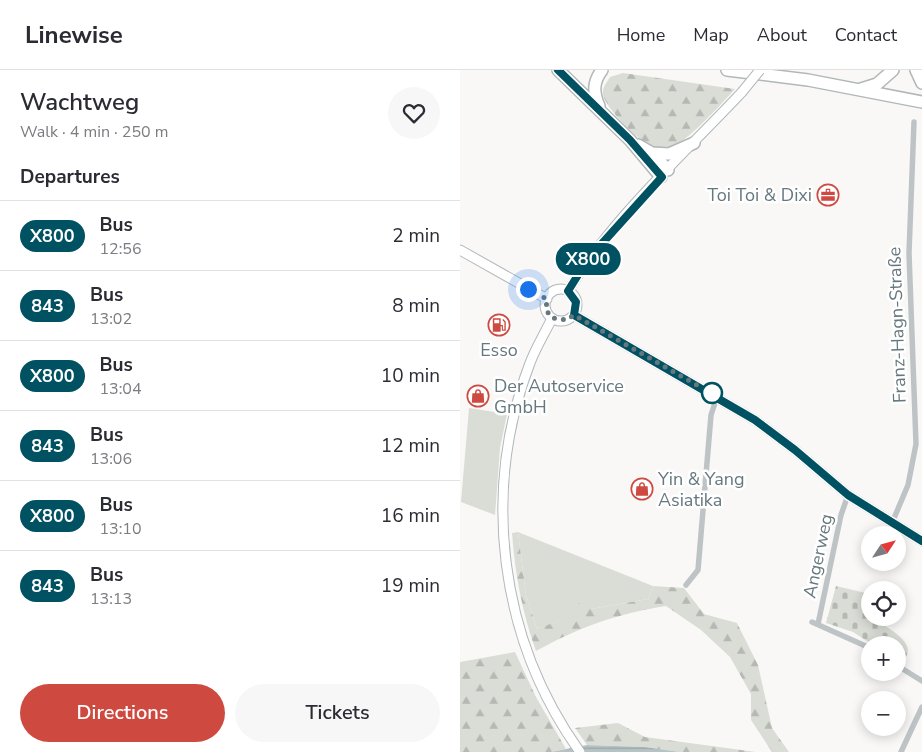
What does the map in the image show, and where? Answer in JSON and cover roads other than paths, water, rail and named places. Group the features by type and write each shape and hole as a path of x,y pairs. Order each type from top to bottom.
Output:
{"highway":[{"path":"558,70 665,173"},
{"path":"600,110 594,92 594,84 602,70"},
{"path":"727,70 860,90 922,102"},
{"path":"860,90 877,84 893,70"},
{"path":"916,70 922,83"},
{"path":"630,140 652,153 665,173"},
{"path":"652,153 668,154 694,143"}],"main road":[{"path":"568,291 588,259 760,70"},
{"path":"460,250 547,299"},
{"path":"568,291 576,302 574,315 566,320 552,318 546,310 547,299 553,292 568,291"},
{"path":"574,315 717,396 755,420 786,443 848,495 922,541"},
{"path":"552,318 531,362 518,402 507,449 503,533 509,588 521,636 536,677 571,740 580,752"}],"street":[{"name":"Franz-Hagn-Straße","path":"892,523 908,485 916,444 909,252 914,122"},
{"path":"686,586 698,570 711,415 717,396"},
{"name":"Angerweg","path":"848,495 841,515 815,623 861,644"},
{"path":"906,671 922,681"},
{"path":"900,752 922,708"},
{"path":"915,722 922,721"}],"place":[{"name":"Toi Toi & Dixi","path":"828,195"},
{"name":"Esso","path":"499,325"},
{"name":"Der Autoservice GmbH","path":"478,396"},
{"name":"Yin & Yang Asiatika","path":"642,489"}]}
